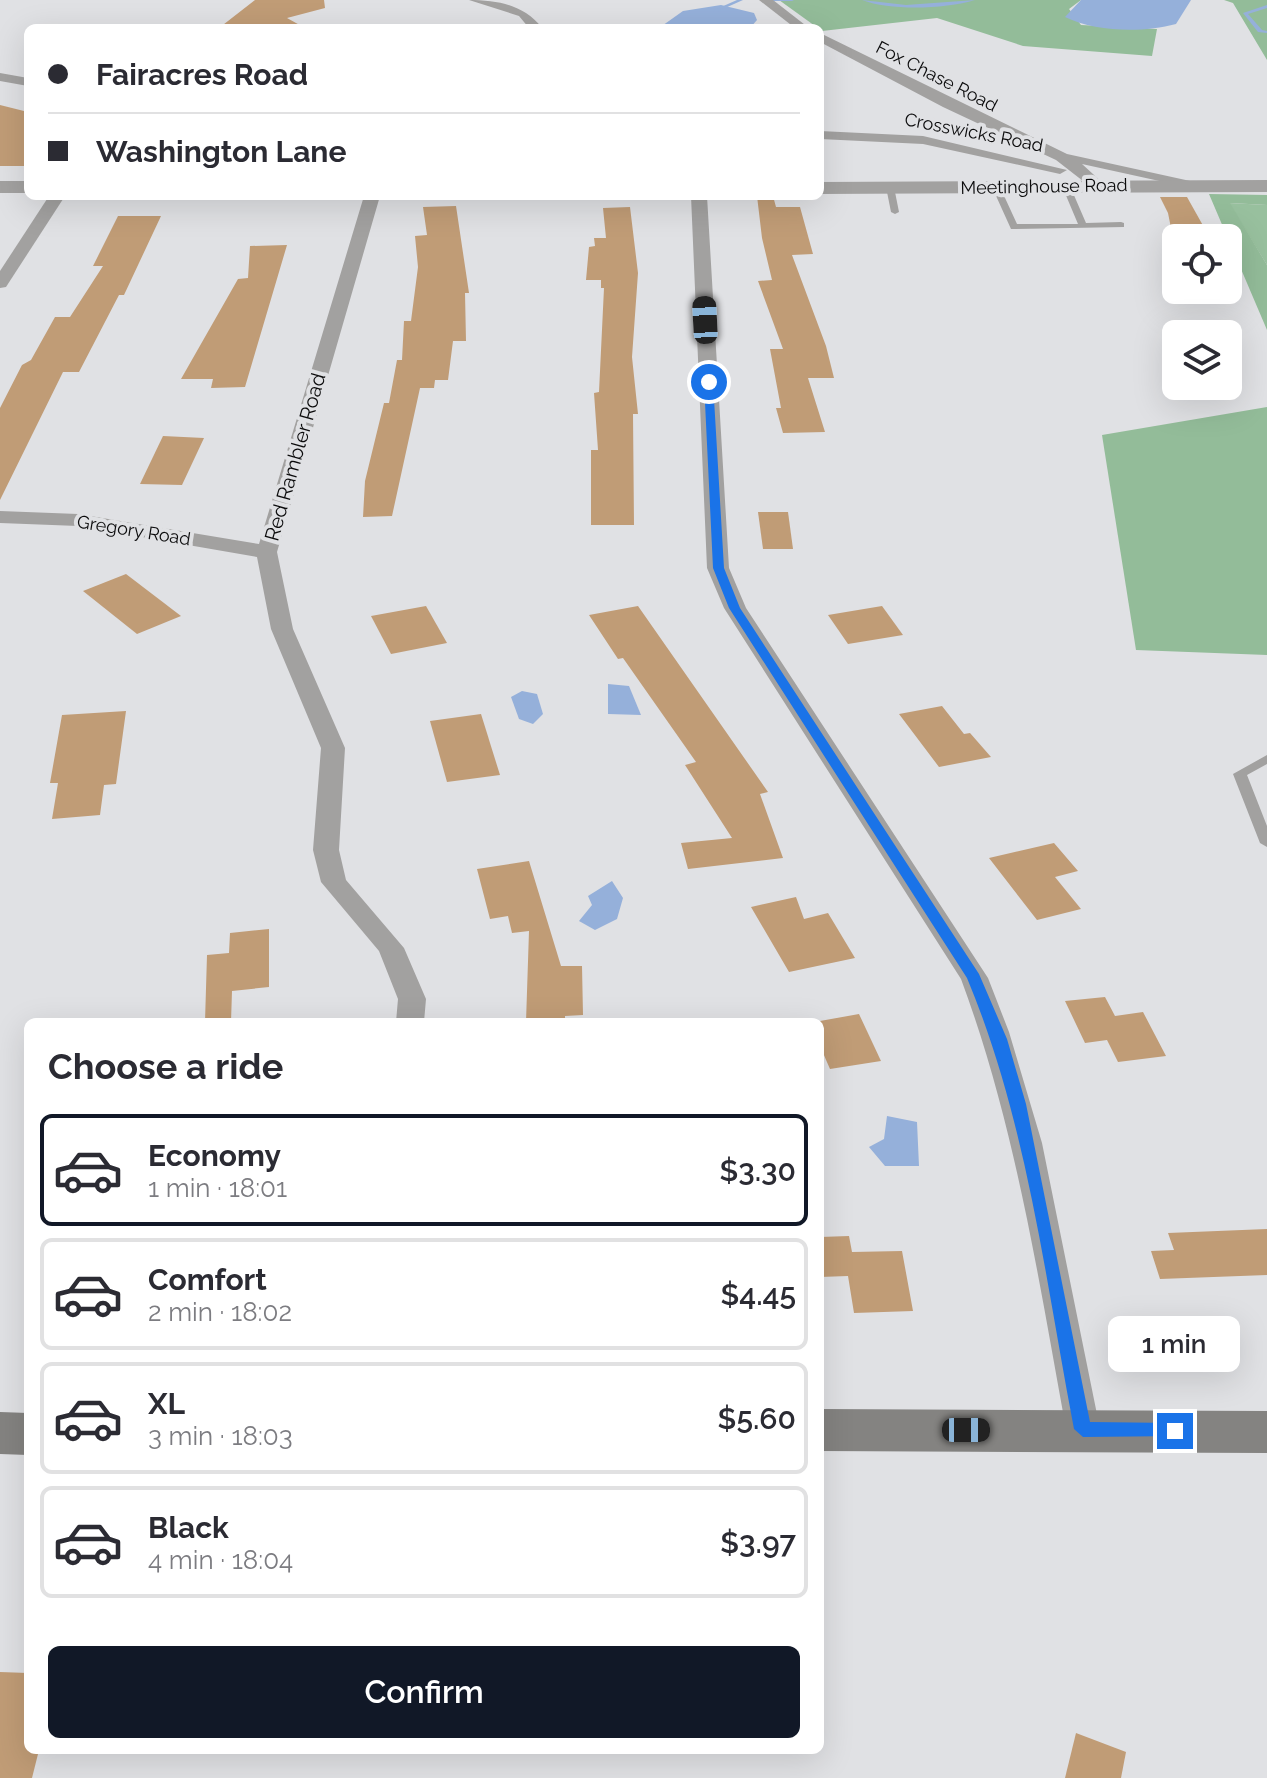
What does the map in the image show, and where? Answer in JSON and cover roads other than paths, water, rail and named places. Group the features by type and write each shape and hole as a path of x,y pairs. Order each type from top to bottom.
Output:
{"main road":[{"path":"824,1430 1267,1432"},
{"path":"0,1433 24,1434"}],"street":[{"path":"475,0 523,13 533,24"},
{"path":"765,0 798,24"},
{"name":"Fox Chase Road","path":"824,39 1038,147 1205,186"},
{"path":"0,77 24,81"},
{"name":"Crosswicks Road","path":"824,135 923,140 1049,167 1079,182"},
{"name":"Fox Chase Road","path":"1038,147 1040,153 1079,182"},
{"name":"Fox Chase Road","path":"1061,154 1076,164 1079,182"},
{"name":"Meetinghouse Road","path":"824,188 996,187 1079,182 1267,186"},
{"path":"0,187 24,187"},
{"path":"0,283 54,200"},
{"name":"Red Rambler Road","path":"371,200 267,552 282,629 333,748 326,850 334,882 391,948 412,999 410,1018"},
{"path":"699,200 718,568 735,608 790,689 979,990 1000,1039 1018,1104 1083,1429"},
{"name":"Gregory Road","path":"0,517 78,520 267,552"}],"lane":[{"path":"1079,182 1083,226"},
{"path":"890,187 895,212"},
{"path":"996,187 1014,227 1121,225"},
{"path":"1267,759 1240,774 1267,843"}],"water":[{"path":"1081,0 1191,0 1176,24 1134,30 1091,26 1065,17"},
{"path":"721,5 754,13 757,20 754,24 665,24 683,11"},
{"path":"608,684 629,686 641,715 608,714"},
{"path":"522,691 537,694 543,714 533,724 519,719 511,697"},
{"path":"612,881 623,898 617,919 595,930 579,921 592,905 588,896"},
{"path":"887,1116 917,1122 919,1166 885,1166 869,1147 884,1139"}],"waterway":[{"path":"714,11 741,0"},
{"path":"763,0 792,0"},
{"path":"864,0 906,6 973,0"},
{"path":"1267,6 1245,13 1260,31 1267,32"}]}
